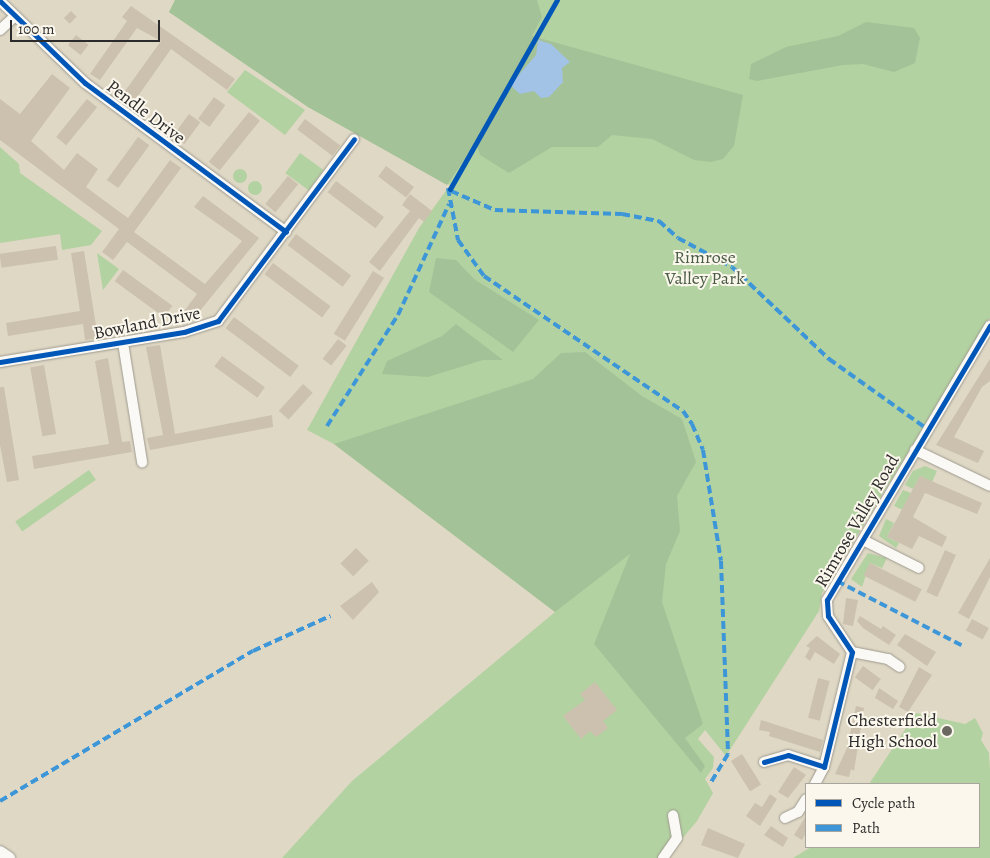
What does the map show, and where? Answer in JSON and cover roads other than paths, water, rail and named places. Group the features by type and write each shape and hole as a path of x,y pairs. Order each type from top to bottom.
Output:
{"street":[{"name":"Pendle Drive","path":"0,1 85,83 286,232"},
{"path":"0,30 14,16"},
{"name":"Bowland Drive","path":"0,362 184,332 218,321 354,139"},
{"name":"Rimrose Valley Road","path":"852,652 828,616 826,605 865,541 915,450 990,326"},
{"name":"Bowland Drive","path":"123,343 142,462"},
{"path":"915,450 990,486"},
{"path":"865,541 919,568"},
{"path":"816,783 824,767 852,652 888,659 900,667"},
{"path":"764,762 788,756 824,767"},
{"path":"785,818 798,812 805,801"},
{"path":"663,858 676,838 673,815"},
{"path":"0,852 9,858"}],"water":[{"path":"538,40 551,44 570,62 562,68 563,82 549,97 541,98 534,91 520,94 510,85 536,55"}],"place":[{"name":"Chesterfield High School","path":"947,731"}],"park label":[{"name":"Rimrose Valley Park","path":"705,268"}]}
